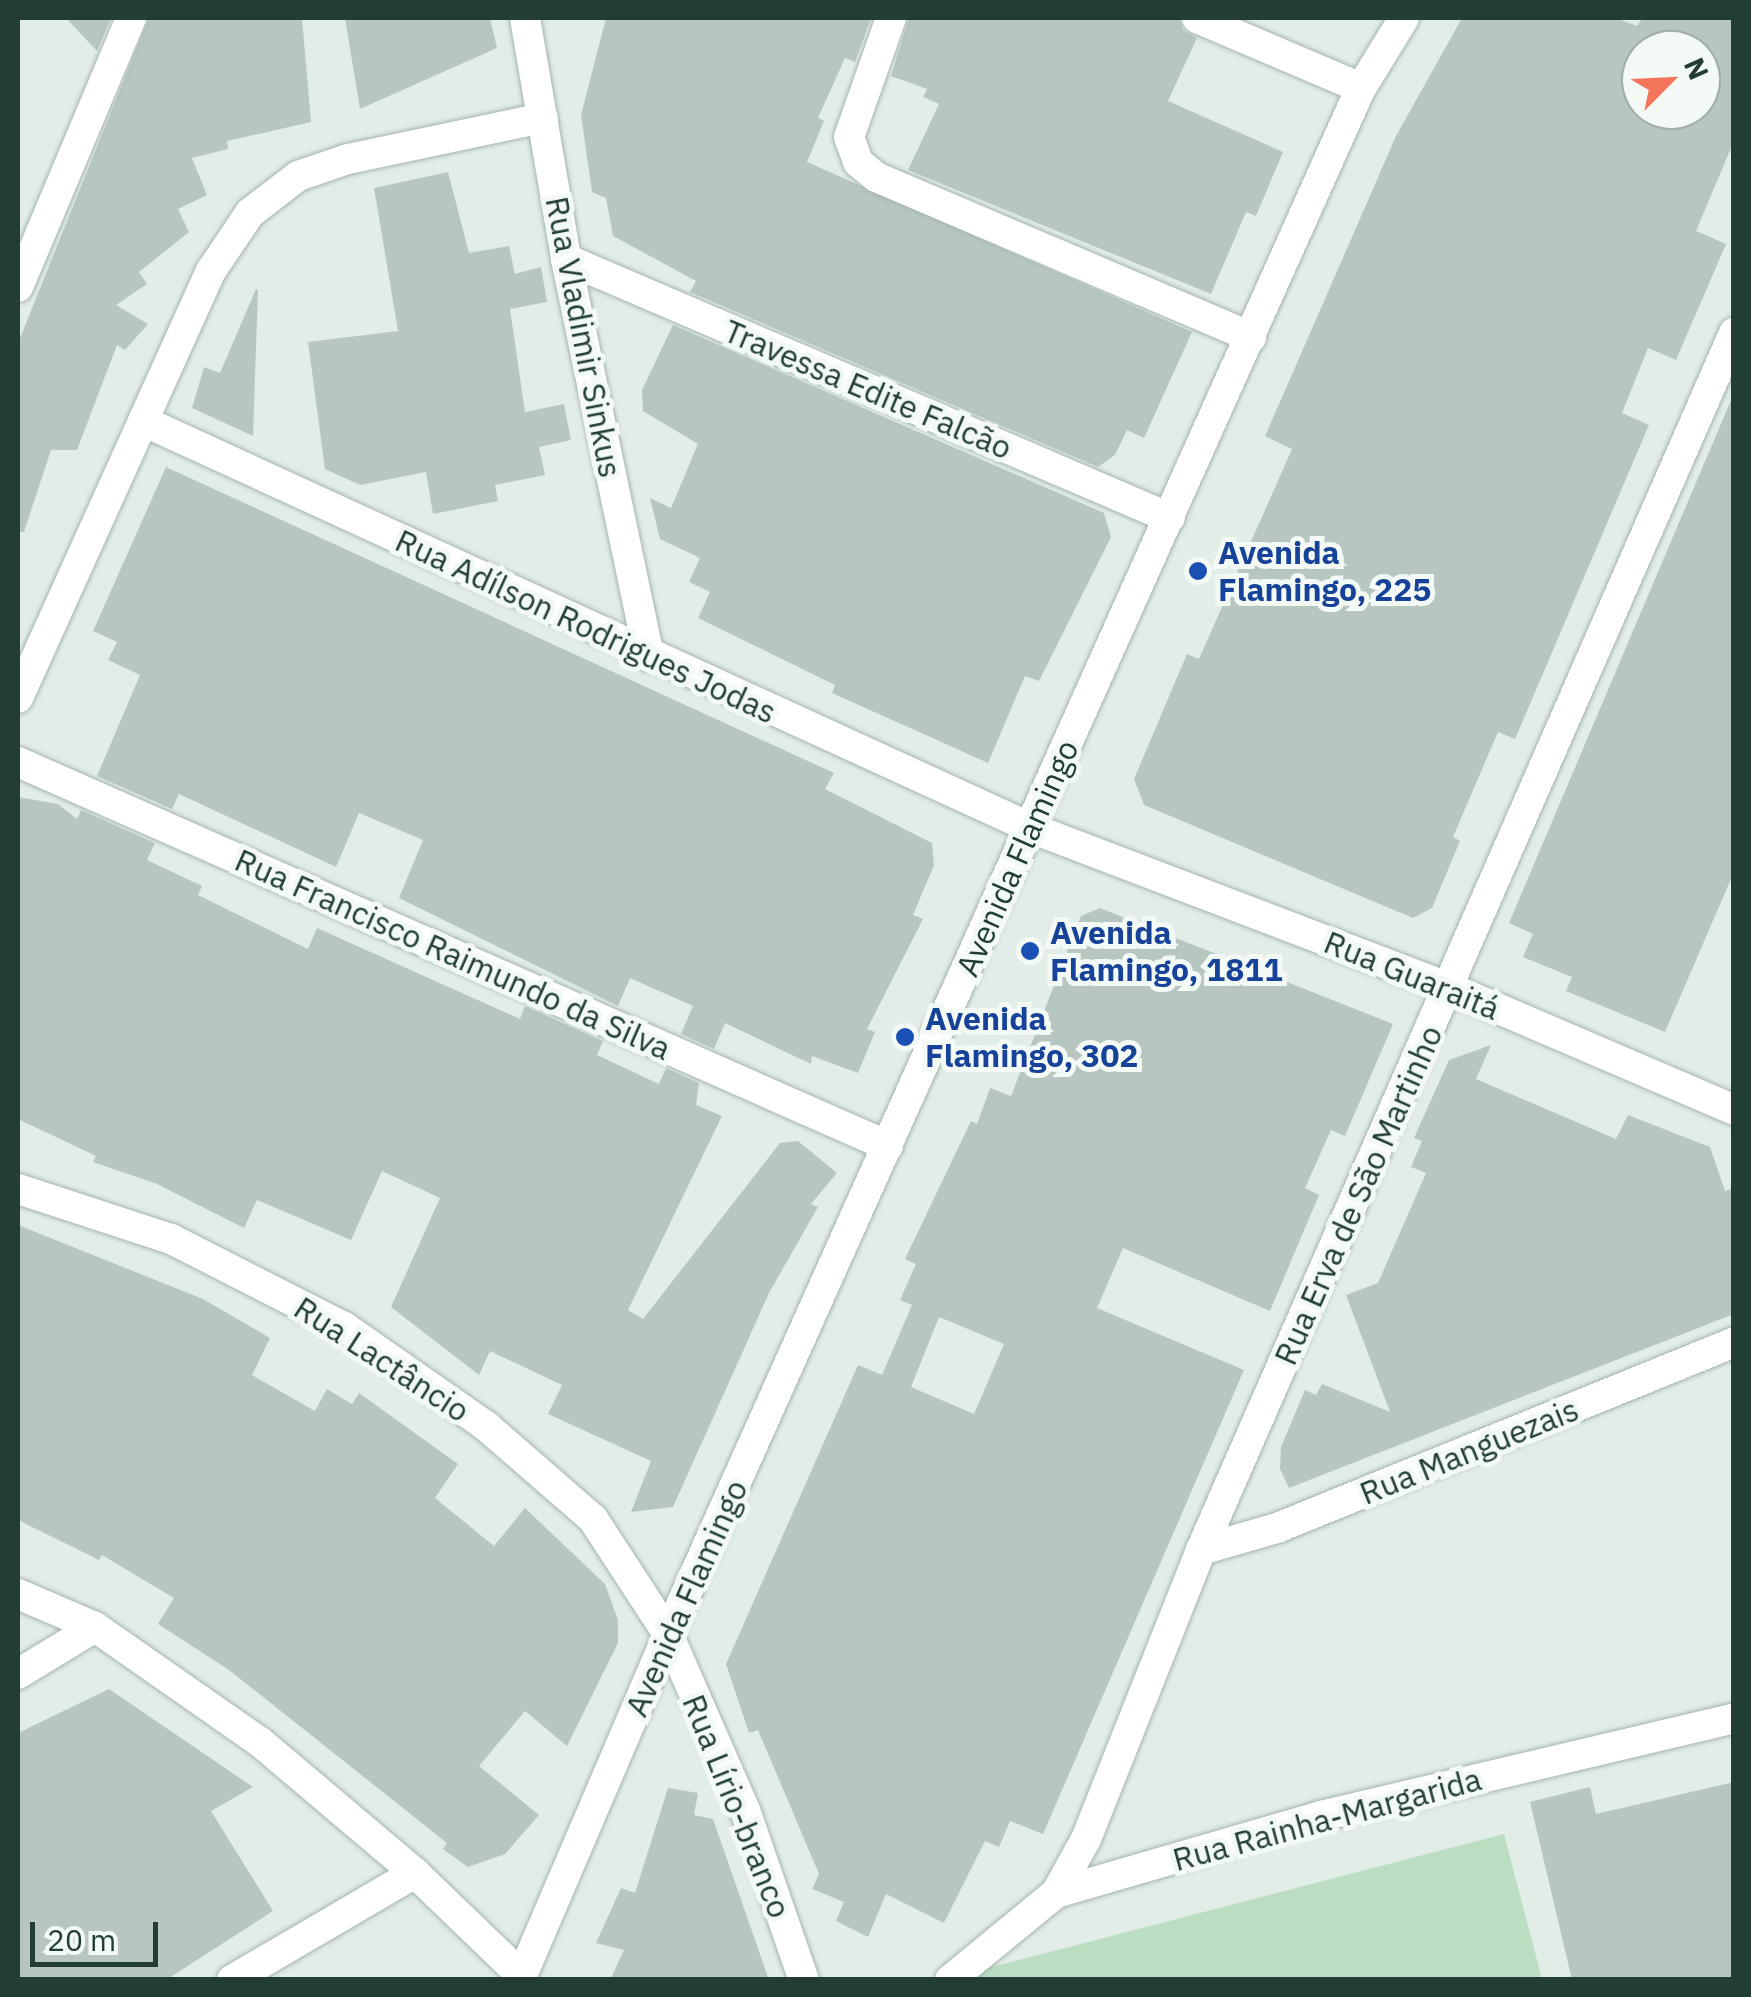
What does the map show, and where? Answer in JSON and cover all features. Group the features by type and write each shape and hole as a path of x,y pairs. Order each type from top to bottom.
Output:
{"street":[{"path":"18,288 130,18"},
{"name":"Rua Vladimir Sinkus","path":"525,18 566,259 649,656"},
{"path":"890,18 850,137 858,162 876,177 1251,336"},
{"path":"1196,18 1361,88"},
{"name":"Avenida Flamingo","path":"521,1978 668,1634 1361,88 1404,18"},
{"path":"18,698 210,271 271,193 348,159 543,118"},
{"name":"Travessa Edite Falcão","path":"566,259 1170,518"},
{"name":"Rua Erva de São Martinho","path":"1056,1893 1086,1839 1201,1550 1734,333"},
{"name":"Rua Adílson Rodrigues Jodas","path":"143,421 1031,828"},
{"name":"Rua Francisco Raimundo da Silva","path":"18,762 888,1146"},
{"name":"Rua Guaraitá","path":"1031,828 1450,988 1734,1110"},
{"name":"Rua Lactâncio","path":"18,1190 171,1239 344,1327 486,1426 594,1519 668,1634"},
{"name":"Rua Manguezais","path":"1201,1550 1277,1528 1734,1342"},
{"path":"18,1594 95,1627 260,1742 415,1873 521,1978"},
{"path":"18,1674 95,1627"},
{"name":"Rua Lírio-branco","path":"668,1634 744,1810 804,1980"},
{"name":"Rua Rainha-Margarida","path":"950,1980 1056,1893 1322,1816 1731,1722"},
{"path":"232,1980 415,1873"}],"green space":[{"path":"1504,1834 1542,1979 971,1980 969,1973"}],"building":[{"path":"66,18 111,18 97,51"},
{"path":"149,18 302,18 311,122 227,141 228,149 192,158 207,195 178,209 189,232 139,272 147,284 116,305 148,324 125,350 117,345 77,450 51,450 24,532 18,532 18,343"},
{"path":"345,18 490,18 497,48 360,109"},
{"path":"606,18 871,18 855,62 845,58 818,118 824,121 807,162 1192,332 1144,438 1127,430 1115,455 1098,467 690,292 696,281 613,236 606,198 592,192 581,115"},
{"path":"909,18 1179,18 1183,30 1197,38 1168,101 1283,152 1256,216 1246,212 1211,294 908,170 939,104 923,97 927,89 891,76"},
{"path":"1462,18 1615,18 1637,26 1642,18 1734,18 1734,141 1696,231 1726,244 1676,360 1648,348 1622,413 1649,425 1515,739 1498,732 1453,837 1460,841 1432,908 1413,918 1144,805 1134,779 1187,654 1199,659 1292,449 1265,436 1396,136"},
{"path":"448,172 469,253 509,246 515,274 541,267 547,302 510,309 525,412 564,404 571,440 539,447 545,475 495,485 498,501 433,514 426,472 360,485 325,469 308,342 398,331 374,188"},
{"path":"256,289 253,436 192,408 204,367 220,373"},
{"path":"673,325 1104,513 1111,537 1039,681 1025,676 988,763 832,693 835,685 698,618 710,592 689,582 700,558 660,539 650,498 671,508 698,444 643,411 642,390"},
{"path":"1734,393 1734,872 1665,1032 1566,991 1572,977 1523,957 1533,934 1509,923"},
{"path":"166,467 834,773 825,789 932,843 934,865 913,915 923,919 867,1029 875,1032 858,1073 812,1056 811,1064 725,1023 714,1049 681,1034 693,1006 630,978 618,1006 399,898 423,840 359,813 336,867 179,794 172,809 97,776 140,675 108,660 117,642 93,631"},
{"path":"18,797 58,804 77,819 81,810 155,843 147,860 202,886 198,895 308,949 317,928 520,1019 525,1006 603,1041 597,1055 659,1084 666,1068 699,1083 696,1105 722,1116 628,1310 643,1319 780,1143 798,1141 837,1173 811,1204 818,1207 769,1293 673,1507 631,1512 651,1461 548,1414 562,1385 490,1351 479,1375 391,1307 440,1198 382,1171 351,1240 257,1200 244,1228 157,1184 93,1162 96,1156 18,1119"},
{"path":"1100,908 1393,1024 1345,1136 1331,1130 1305,1188 1319,1195 1270,1311 1123,1248 1097,1308 1244,1370 1043,1834 1010,1821 999,1847 985,1841 944,1923 886,1894 868,1937 836,1921 844,1902 812,1889 819,1874 758,1730 749,1733 726,1664 858,1365 882,1375 912,1305 900,1300 916,1264 905,1259 971,1121 977,1124 990,1088 1011,1096 1081,916","holes":["939,1317 1004,1344 974,1414 911,1387"]},
{"path":"1491,1045 1476,1079 1616,1139 1628,1115 1710,1147 1725,1191 1734,1188 1734,1314 1289,1488 1280,1469 1281,1447 1305,1390 1316,1395 1322,1384 1390,1412 1346,1295 1378,1283 1426,1173 1411,1167 1422,1141 1414,1138 1449,1060"},
{"path":"18,1225 203,1299 270,1338 252,1375 315,1411 327,1389 352,1404 359,1393 458,1464 435,1498 494,1546 525,1508 605,1584 618,1620 618,1643 567,1746 525,1711 479,1766 539,1815 505,1854 468,1867 443,1849 447,1843 229,1670 158,1624 174,1598 102,1555 99,1560 18,1520"},
{"path":"109,1689 253,1787 211,1811 273,1911 166,1980 18,1980 18,1733"},
{"path":"1734,1782 1734,1980 1572,1980 1530,1802 1590,1787 1596,1814"},
{"path":"668,1788 698,1793 694,1815 713,1819 769,1980 610,1980 624,1950 596,1943 621,1888 635,1893"}],"place":[{"name":"Avenida Flamingo, 225","path":"1198,571"},
{"name":"Avenida Flamingo, 1811","path":"1030,951"},
{"name":"Avenida Flamingo, 302","path":"905,1037"}]}
